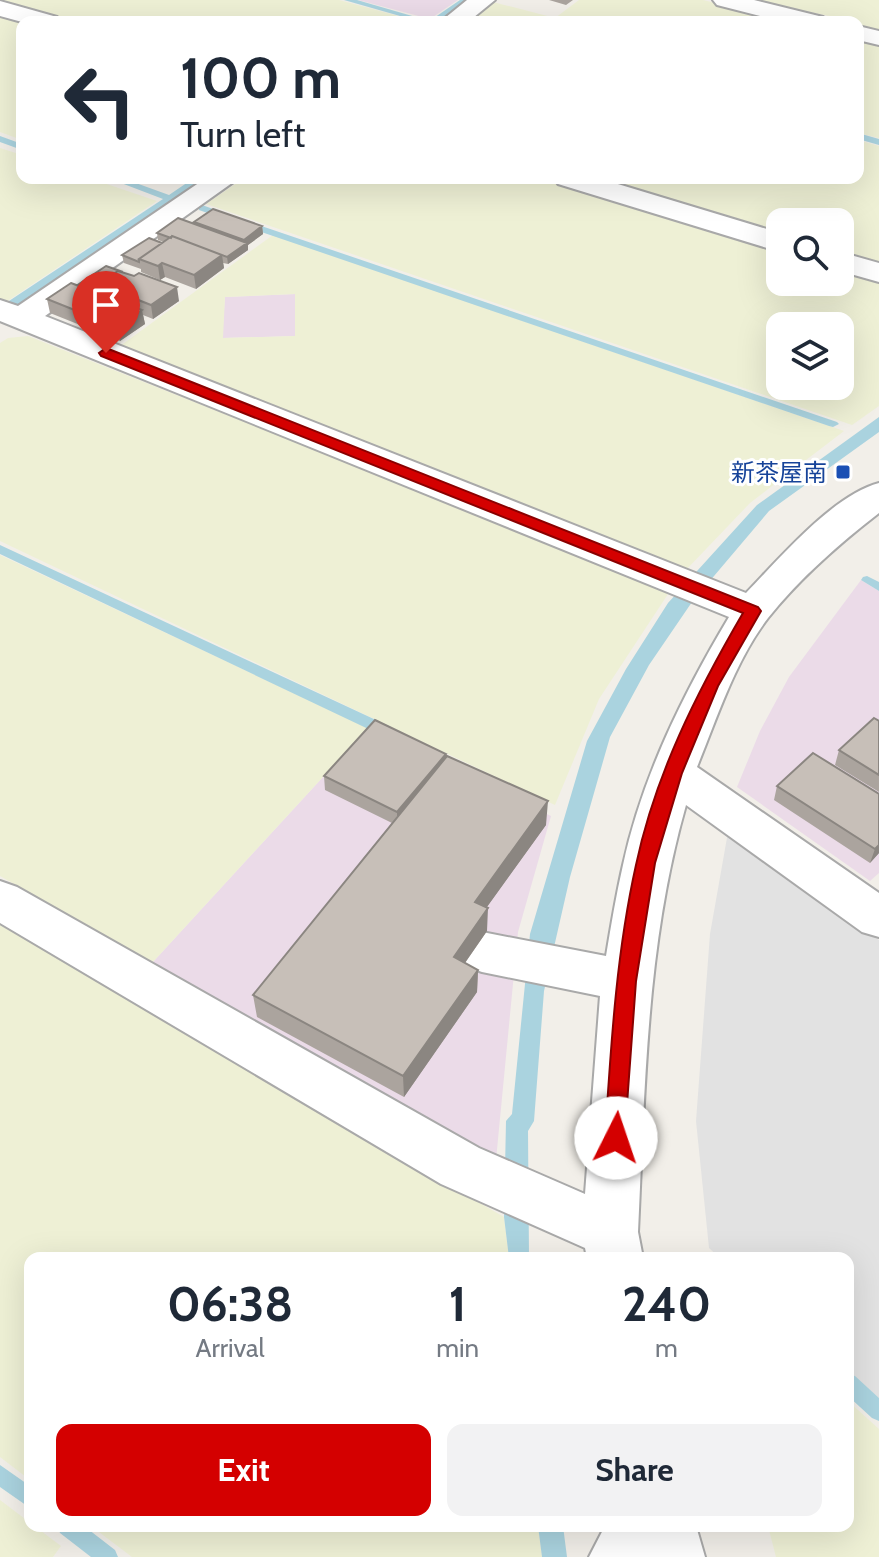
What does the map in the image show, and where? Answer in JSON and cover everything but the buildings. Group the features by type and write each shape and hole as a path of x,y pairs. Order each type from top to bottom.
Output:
{"street":[{"path":"460,16 483,0"},
{"path":"725,0 790,16"},
{"path":"0,8 27,16"},
{"path":"7,320 216,184"},
{"path":"588,184 766,239"},
{"path":"854,265 879,273"},
{"path":"7,320 752,611"},
{"path":"0,900 460,1166 518,1192 612,1245 626,981 646,863 673,773 709,686 752,611 821,538 879,495"},
{"path":"673,773 879,918"},
{"path":"518,959 626,981"},
{"path":"621,1557 640,1532"},
{"path":"666,1532 673,1557"}],"shaded area":[{"path":"358,0 458,0 434,16 419,16"},
{"path":"296,294 296,336 222,338 225,297"},
{"path":"861,580 879,591 879,873 870,881 737,787 760,731 789,677"},
{"path":"368,728 551,816 518,932 496,1160 152,963"},
{"path":"728,832 879,940 879,1398 854,1376 854,1252 713,1252 709,1248 696,1121 710,934"}],"green space":[{"path":"0,0 339,0 399,16 52,16"},
{"path":"579,0 703,0 768,16 558,16"},
{"path":"753,0 879,0 879,30 864,26 864,16 829,16"},
{"path":"493,2 547,16 474,16"},
{"path":"0,14 16,20 16,138 0,132"},
{"path":"864,39 879,43 879,138 864,134"},
{"path":"864,142 879,146 879,263 854,256 854,208 766,208 766,230 613,184 864,184"},
{"path":"0,148 16,153 16,184 107,184 157,201 6,302 0,300"},
{"path":"235,184 560,184 766,247 766,296 854,296 854,274 879,282 879,406 852,425 779,400 854,400 854,312 766,312 766,396 206,204"},
{"path":"273,235 844,431 750,503 686,570 120,346","holes":["295,294 295,336 223,338 225,297"]},
{"path":"28,336 670,591 599,699 555,805 0,541 0,343 8,338"},
{"path":"0,555 368,728 152,963 0,876"},
{"path":"0,925 504,1217 508,1252 24,1252 24,1475 0,1457"},
{"path":"854,1406 879,1429 879,1557 776,1557 770,1532 854,1532"},
{"path":"0,1500 24,1518 24,1532 42,1532 61,1546 53,1557 0,1557"},
{"path":"99,1532 539,1532 542,1557 132,1557"}],"water":[{"path":"879,417 879,432 769,511 692,602 649,665 610,737 570,877 544,991 534,1121 528,1131 529,1252 508,1252 504,1217 506,1121 512,1114 530,934 587,741 626,669 668,603 757,505"},
{"path":"539,1532 564,1532 567,1557 542,1557"}],"waterway":[{"path":"348,0 407,16"},
{"path":"441,16 465,0"},
{"path":"864,138 879,142"},
{"path":"0,139 16,145"},
{"path":"130,184 170,198"},
{"path":"13,303 191,184"},
{"path":"202,208 227,217"},
{"path":"247,224 833,424"},
{"path":"0,549 386,731"},
{"path":"867,580 879,587"},
{"path":"854,1388 879,1411"},
{"path":"0,1475 24,1493"},
{"path":"75,1532 108,1557"}],"place":[{"name":"新茶屋南","path":"843,472"}],"route":[{"path":"106,353 752,611 709,686 673,773 646,863 626,981 616,1138"}]}
